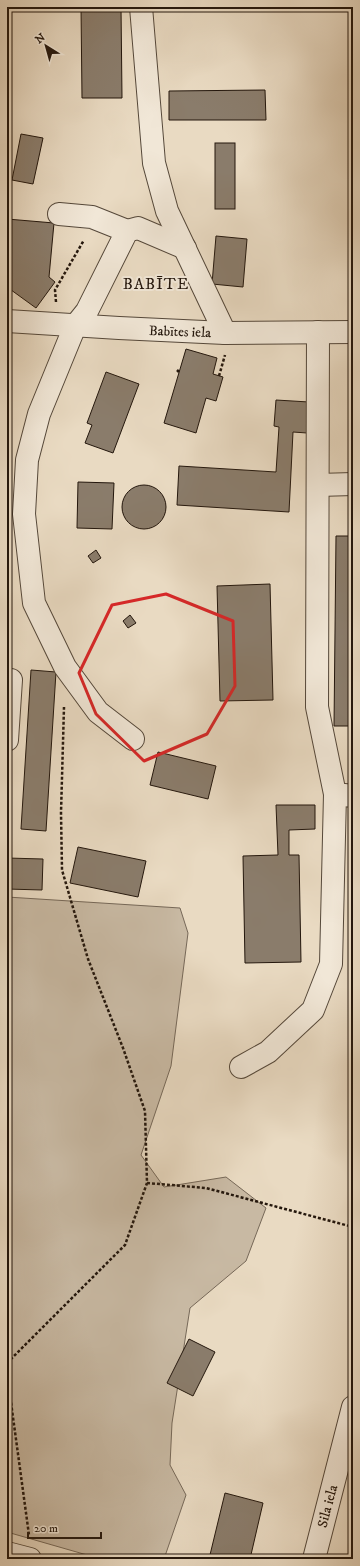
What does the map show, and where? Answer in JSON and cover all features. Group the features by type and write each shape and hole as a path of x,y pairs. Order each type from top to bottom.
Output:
{"street":[{"path":"141,7 154,163 167,211 224,333"},
{"path":"59,214 92,217 127,231 138,228 185,248"},
{"path":"127,231 87,311 75,326 40,414 27,460 24,514 34,603 65,667 98,712 133,739"},
{"name":"Babītes iela","path":"7,321 75,326 224,333 353,332"},
{"path":"241,1067 268,1052 313,1010 331,964 344,795 317,707 318,332"},
{"path":"318,485 353,484"},
{"path":"7,680 11,680 7,740"},
{"name":"Sila iela","path":"314,1559 353,1407"},
{"path":"7,1553 30,1559"}],"path":[{"path":"56,305 55,290 88,234 92,217"},
{"path":"7,1363 125,1246 147,1183 146,1111 88,959 62,870 61,813 64,705"},
{"path":"147,1183 206,1188 353,1227"},
{"path":"7,1373 29,1536"}],"highlighted area":[{"path":"166,594 233,621 235,686 207,734 144,761 96,714 79,673 112,605"}],"shaded area":[{"path":"7,897 180,908 188,933 171,1066 141,1155 164,1187 226,1177 266,1208 246,1261 190,1308 172,1423 170,1465 186,1495 164,1559 101,1559 7,1532"}],"building":[{"path":"81,7 121,7 122,98 82,98"},
{"path":"265,90 266,120 169,120 169,91"},
{"path":"21,134 43,138 33,184 12,180"},
{"path":"215,143 235,143 235,209 215,209"},
{"path":"7,219 54,223 49,277 55,282 36,308 7,287"},
{"path":"216,236 247,239 243,287 212,284"},
{"path":"186,349 217,358 213,374 223,377 216,401 206,398 196,433 164,423"},
{"path":"106,372 139,384 113,453 85,443 92,425 87,423"},
{"path":"276,400 309,402 307,433 293,432 289,512 177,505 179,466 276,472 279,427 274,426"},
{"path":"78,482 114,483 112,529 77,528"},
{"path":"148,485 153,486 160,491 165,498 165,516 160,523 153,528 140,529 135,528 128,523 123,516 122,503 123,498 128,491 135,486"},
{"path":"336,536 353,536 353,726 334,726"},
{"path":"96,550 101,558 93,563 88,556"},
{"path":"270,584 273,700 220,701 217,586"},
{"path":"130,615 136,623 128,628 123,621"},
{"path":"31,670 56,672 46,831 21,829"},
{"path":"158,752 216,766 208,799 150,785"},
{"path":"276,805 315,805 315,829 289,830 289,855 299,855 301,962 245,963 243,856 278,855"},
{"path":"78,847 146,861 138,897 70,883"},
{"path":"7,858 43,859 42,890 7,889"},
{"path":"189,1339 215,1352 193,1396 167,1383"},
{"path":"225,1493 263,1503 250,1559 209,1559"}],"district":[{"name":"BABĪTE","path":"156,283"}]}
